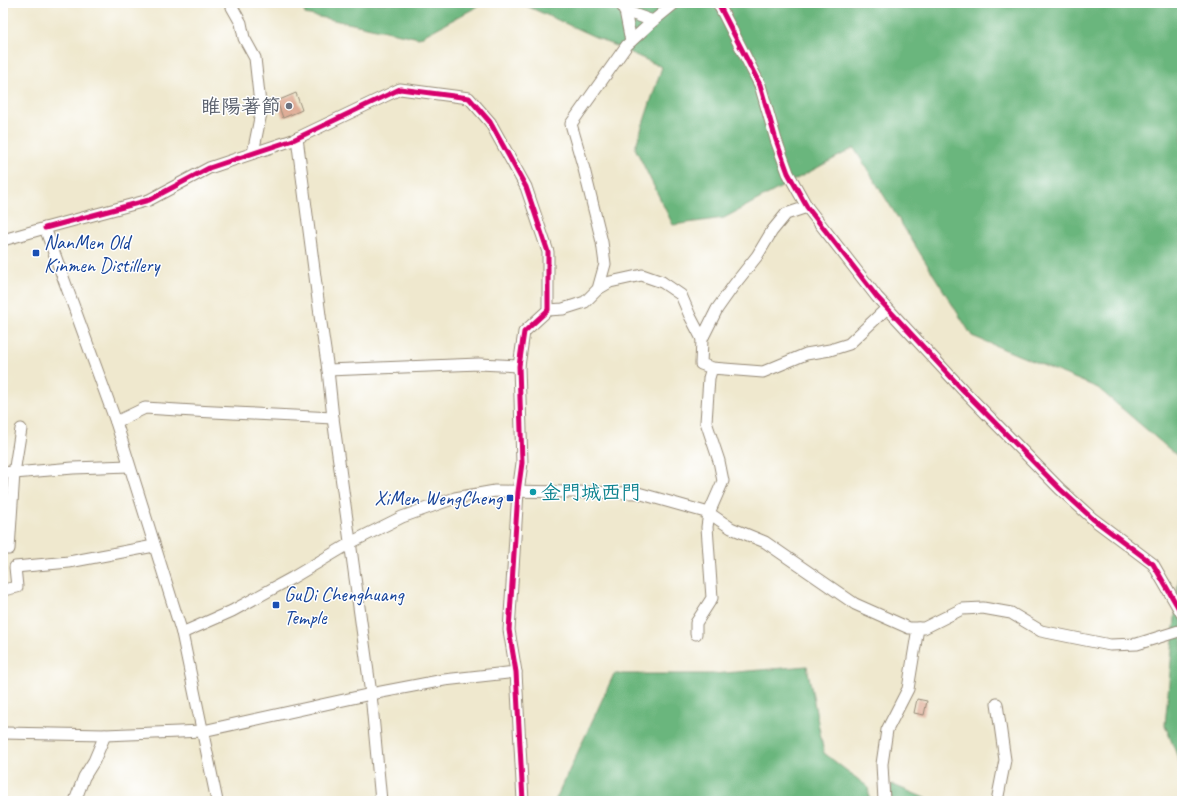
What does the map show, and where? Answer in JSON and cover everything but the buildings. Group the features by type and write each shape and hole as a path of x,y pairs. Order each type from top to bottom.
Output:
{"street":[{"path":"231,3 240,23 244,38 255,58 262,113 253,153"},
{"path":"598,290 605,264 602,242 571,124 627,45 652,21 675,3"},
{"path":"718,3 760,85 776,140 788,173 807,207 877,297 962,390 1060,490 1093,519 1153,564 1182,614"},
{"path":"623,7 652,21"},
{"path":"623,7 631,41"},
{"path":"3,240 149,200 209,168 297,138 400,89 468,98 490,122 526,187 548,252 548,310"},
{"path":"297,138 333,418 371,694 381,801"},
{"path":"807,207 786,214 772,231 757,256 717,309 702,339 701,364 712,368 763,372 806,354 830,350 849,344 887,308"},
{"path":"45,228 116,422 182,634 218,801"},
{"path":"523,801 516,672 509,630 518,492 522,463 519,366 524,332 548,310 563,308 585,302 598,290 610,282 642,275 662,282 681,295 702,339"},
{"path":"328,370 480,364 519,366"},
{"path":"696,634 696,623 712,598 707,527 709,513 723,481 719,461 706,422 709,378 712,368"},
{"path":"116,422 145,408 333,418"},
{"path":"3,549 9,549 9,473 21,429"},
{"path":"9,473 73,468 129,466"},
{"path":"182,634 232,611 351,543 402,517 455,498 495,491 638,493 709,513 731,528 765,542 855,604 909,628 924,628 962,609 983,608 1011,613 1041,631 1110,645 1137,644 1182,630"},
{"path":"3,590 16,587 15,567 69,562 154,546"},
{"path":"884,801 882,764 887,730 908,689 918,628"},
{"path":"3,733 105,735 202,731 371,694 444,680 516,672"},
{"path":"997,704 1005,760 997,801"},
{"path":"75,801 84,777 94,761 105,735"}],"green space":[{"path":"301,3 484,3 419,38 305,14"},
{"path":"520,3 1182,3 1182,460 1098,388 972,336 854,148 724,218 673,225 635,148 662,67"},
{"path":"1182,543 1182,768 1165,725"},
{"path":"807,666 824,753 868,787 870,801 555,801 614,674 713,674"},
{"path":"891,784 932,801 892,801"}],"cycle path":[{"path":"718,3 760,85 776,140 788,173 807,207 877,297 963,390 1060,489 1093,519 1153,564 1182,614"},
{"path":"45,228 149,200 209,168 293,140 400,89 469,98 490,122 526,187 548,252 548,310 524,332 519,366 522,463 518,492 509,630 516,672 523,801"}],"place":[{"name":"睢陽著節","path":"289,106"},
{"name":"NanMen Old Kinmen Distillery","path":"36,253"},
{"name":"金門城西門","path":"533,492"},
{"name":"XiMen WengCheng","path":"510,498"},
{"name":"GuDi Chenghuang Temple","path":"276,605"}]}
